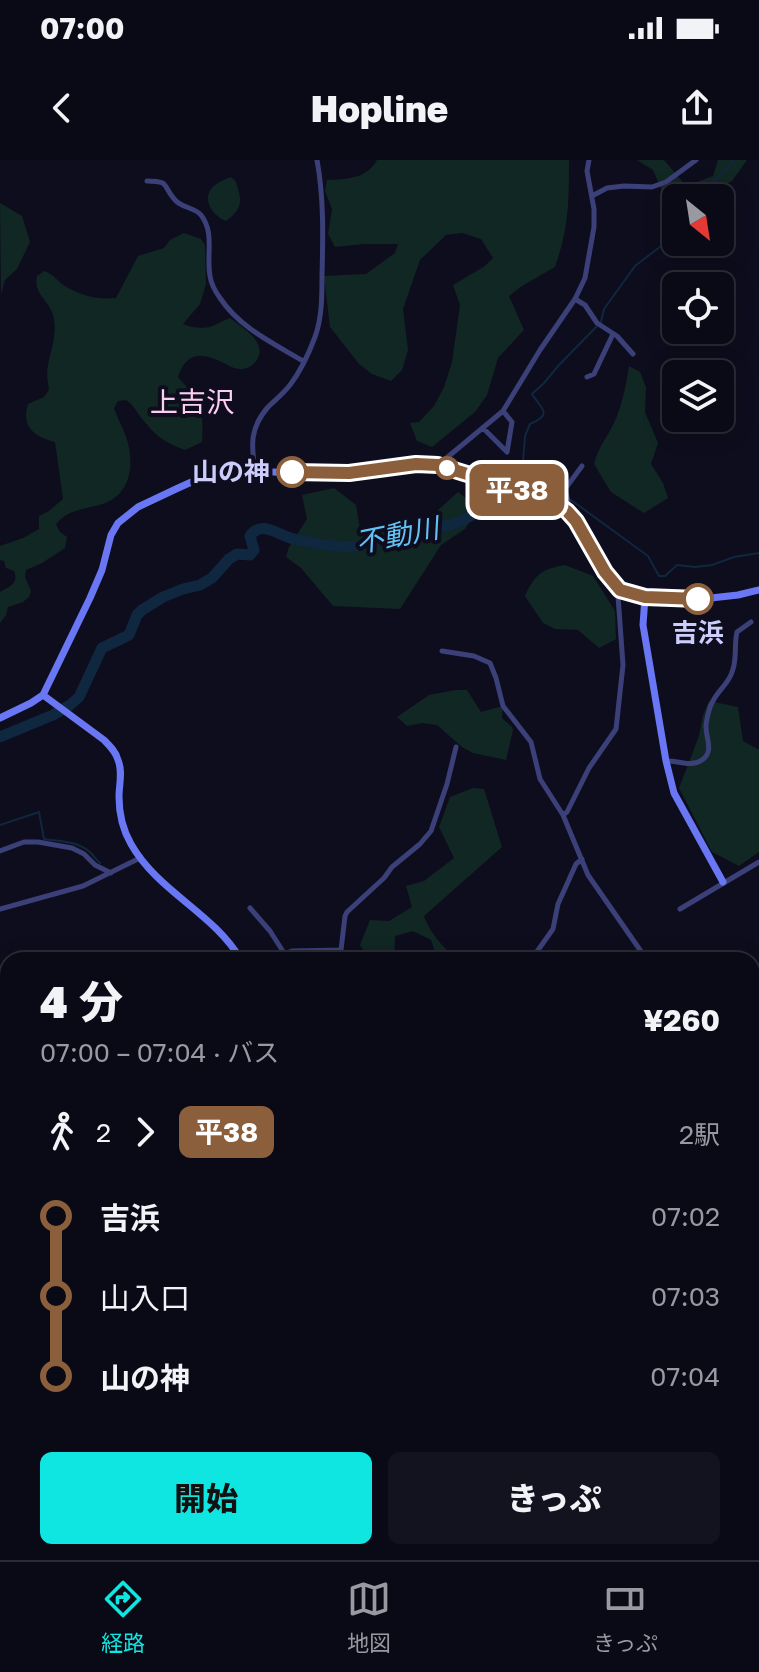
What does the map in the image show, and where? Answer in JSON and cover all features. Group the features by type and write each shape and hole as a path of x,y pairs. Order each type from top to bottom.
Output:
{"street":[{"path":"255,470 251,446 260,417 291,384 317,334 322,301 323,234 317,160"},
{"path":"438,465 503,411 575,299 585,278 594,227 587,171 589,160"},
{"path":"592,196 607,188 652,187 666,182 696,160"},
{"path":"147,181 160,181 176,201 196,210 203,217 210,234 209,274 212,285 231,313 244,326 303,361"},
{"path":"575,299 633,354"},
{"path":"587,377 594,374 613,334"},
{"path":"483,428 507,452 512,422 503,411"},
{"path":"0,718 43,695 90,598 118,523 138,507 209,474 226,470 323,474 416,464 438,465 553,502 567,511 605,572 620,590 645,597 702,599 759,590"},
{"path":"567,511 569,505 565,489 582,466"},
{"path":"563,815 616,729 623,665 620,590"},
{"path":"645,597 643,625 674,793 723,882"},
{"path":"666,761 695,763 706,756 709,749 705,727 712,702 729,680 734,667 737,632 751,622"},
{"path":"442,651 474,656 490,663 503,706 531,742 540,779 563,815 588,875 641,952"},
{"path":"43,695 104,740 119,761 123,825 130,843 165,885 210,923 236,952"},
{"path":"289,952 341,950 347,912 431,831 456,747"},
{"path":"0,851 24,842 72,848 111,873"},
{"path":"0,909 83,886 140,858"},
{"path":"537,952 553,929 558,904 576,864 582,859"},
{"path":"680,909 759,862"},
{"path":"250,908 283,952"}],"green space":[{"path":"377,160 569,160 567,214 555,267 509,296 524,330 498,358 487,395 475,412 432,447 417,441 410,423 419,422 434,406 452,362 460,305 453,285 493,258 481,239 462,233 446,235 420,260 403,309 408,350 402,370 391,381 372,374 359,364 330,327 324,276 366,274 395,253 398,244 335,247 328,234 332,209 325,191 327,180 362,174"},
{"path":"637,160 664,160 684,184 662,184 662,191 653,170"},
{"path":"718,160 747,160 732,181 726,184 691,184 713,176"},
{"path":"230,177 235,180 240,203 226,221 213,212 208,198 214,186"},
{"path":"0,203 22,216 30,242 17,269 5,280 1,294"},
{"path":"184,233 201,239 205,245 206,284 200,304 183,324 207,328 230,318 257,342 259,354 256,361 242,369 201,356 195,356 185,363 178,377 199,406 202,442 185,450 157,435 129,402 118,401 114,408 130,454 126,484 115,498 69,514 56,524 67,537 65,548 26,570 25,577 31,591 29,597 8,607 0,623 0,592 13,584 15,579 14,571 6,568 4,561 0,560 0,546 39,529 39,516 63,499 55,442 35,433 26,419 28,404 44,397 49,390 47,368 54,334 53,315 37,288 37,276 44,271 83,295 116,298 138,256 164,248 170,240"},
{"path":"629,366 640,372 646,387 645,412 658,443 651,464 668,498 644,513 611,492 594,464 619,410"},
{"path":"334,488 356,505 360,529 426,521 458,492 471,502 475,514 465,529 441,545 400,609 333,606 301,568 286,557 307,519 302,495"},
{"path":"565,565 593,576 615,611 616,639 599,648 578,630 555,629 543,623 525,596 540,574"},
{"path":"467,690 481,712 503,706 502,718 513,730 506,760 473,753 437,725 422,723 407,726 397,717 429,695"},
{"path":"709,701 738,707 743,741 759,750 759,852 739,866 712,852 679,788"},
{"path":"473,788 484,789 502,847 424,916 434,935 449,952 435,952 431,940 413,931 395,936 394,952 364,952 360,945 370,920 389,921 412,907 406,886 424,881 454,858 439,827 450,797"}],"waterway":[{"path":"712,184 734,160"},
{"path":"564,493 551,483 540,487 513,480 523,461 525,436 530,424 544,414 532,394 601,322 604,309 635,266 662,245"},
{"name":"不動川","path":"0,737 70,705 79,697 102,648 129,635 142,610 163,597 212,578 237,554 250,555 254,550 250,536 255,531 271,530 324,545 363,545 407,529 456,523 477,512 501,492"},
{"path":"571,500 648,556 659,576 665,576 677,565 712,565 759,553"},
{"path":"0,825 39,812 44,839 81,846 100,863"}],"bus line":[{"name":"平38","path":"292,472 349,473 416,464 438,465 493,482 560,505 576,521 597,560 620,590 645,597 698,599"}],"place":[{"name":"山の神","path":"292,472"},
{"name":"吉浜","path":"698,599"}],"district":[{"name":"上吉沢","path":"192,402"}]}
